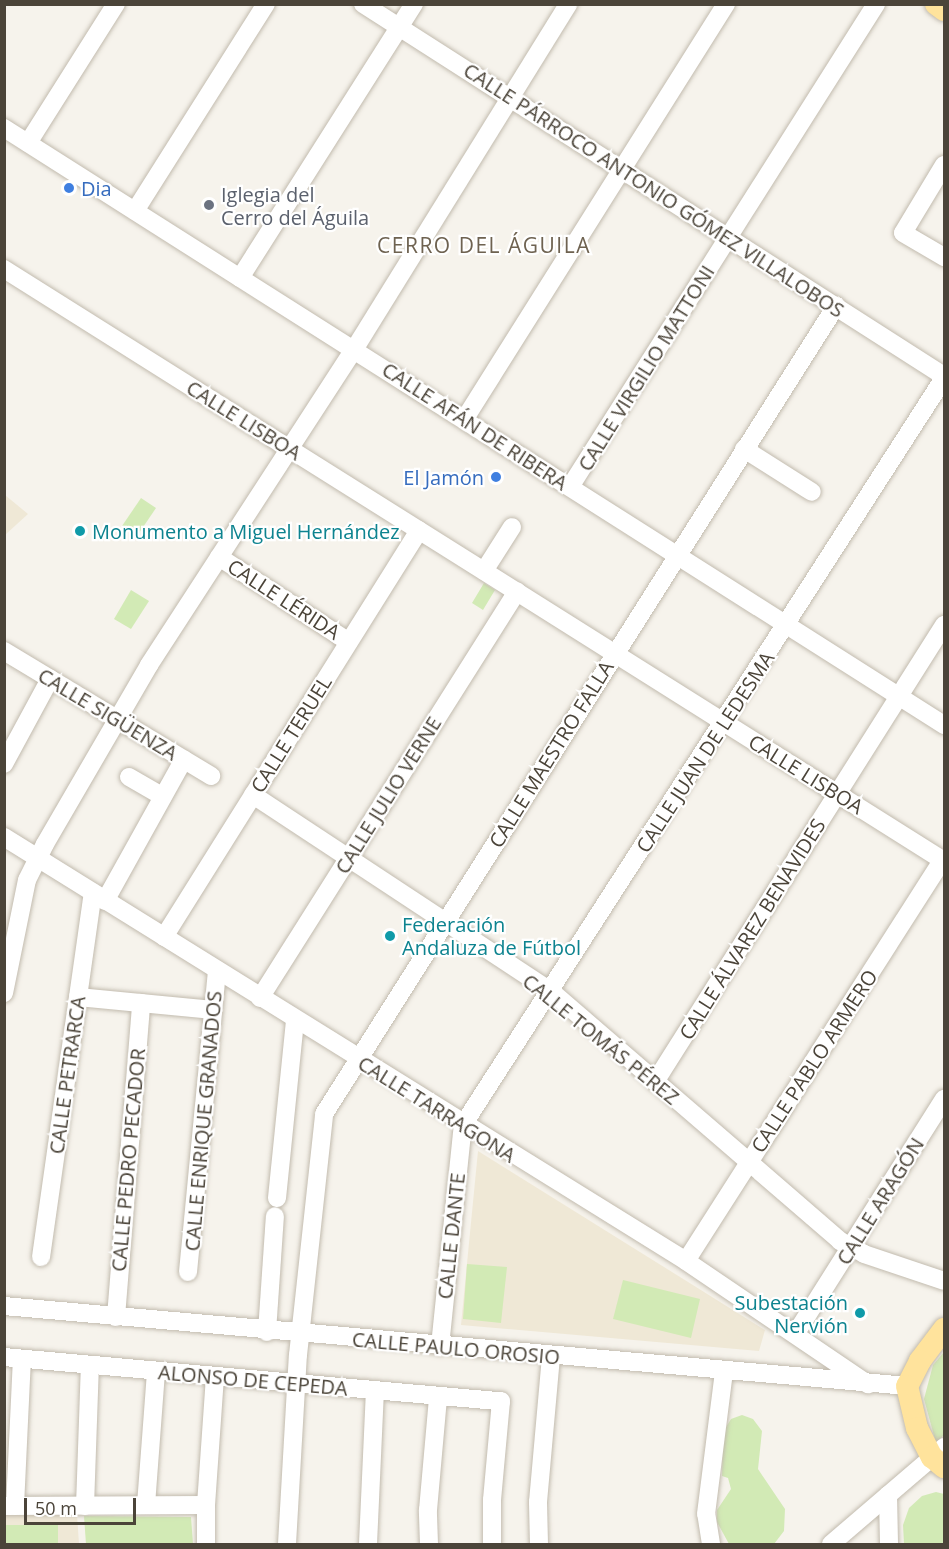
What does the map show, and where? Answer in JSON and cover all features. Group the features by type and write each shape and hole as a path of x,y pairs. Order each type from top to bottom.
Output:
{"main road":[{"path":"936,4 945,10"},
{"path":"941,1457 917,1428 907,1386 920,1361 945,1329"}],"street":[{"path":"28,142 116,4"},
{"path":"135,210 266,4"},
{"name":"CALLE PÁRROCO ANTONIO GÓMEZ VILLALOBOS","path":"363,4 945,377"},
{"path":"240,278 414,4"},
{"path":"4,993 7,968 27,880 37,858 149,665 355,348 508,97 568,4"},
{"path":"464,420 726,4"},
{"name":"CALLE VIRGILIO MATTONI","path":"570,487 876,4"},
{"name":"CALLE AFÁN DE RIBERA","path":"4,128 355,348 464,420 945,725"},
{"path":"945,165 903,233 945,258"},
{"name":"CALLE LISBOA","path":"4,269 943,860"},
{"name":"CALLE MAESTRO FALLA","path":"287,1545 300,1335 324,1114 357,1058 836,306"},
{"name":"CALLE JUAN DE LEDESMA","path":"463,1125 552,992 945,377"},
{"path":"744,449 812,492"},
{"path":"484,571 512,527"},
{"name":"CALLE TERUEL","path":"164,937 419,530"},
{"name":"CALLE LÉRIDA","path":"219,557 349,642"},
{"name":"CALLE JULIO VERNE","path":"260,998 517,592"},
{"name":"CALLE ÁLVAREZ BENAVIDES","path":"655,1082 945,625"},
{"name":"CALLE SIGÜENZA","path":"4,651 211,776"},
{"path":"4,764 12,733 50,679"},
{"path":"99,897 163,797 184,759"},
{"path":"129,777 163,797"},
{"name":"CALLE TOMÁS PÉREZ","path":"253,795 552,992 851,1248 945,1281"},
{"name":"CALLE TARRAGONA","path":"4,837 295,1021 686,1262 796,1333 868,1384"},
{"name":"CALLE PABLO ARMERO","path":"686,1262 943,860"},
{"name":"CALLE PETRARCA","path":"41,1257 78,997 99,897"},
{"name":"CALLE ENRIQUE GRANADOS","path":"188,1272 217,971"},
{"path":"78,997 213,1010"},
{"name":"CALLE PEDRO PECADOR","path":"116,1317 141,1003"},
{"path":"267,1332 276,1207 295,1021"},
{"name":"CALLE ARAGÓN","path":"796,1333 945,1099"},
{"name":"CALLE DANTE","path":"440,1346 463,1125"},
{"name":"CALLE PAULO OROSIO","path":"4,1306 300,1335 907,1386"},
{"path":"807,1379 817,1364 817,1348"},
{"path":"539,1545 538,1502 551,1356"},
{"path":"14,1358 10,1506 206,1505"},
{"name":"ALONSO DE CEPEDA","path":"14,1358 296,1386 501,1401 492,1500 492,1545"},
{"path":"85,1506 90,1365"},
{"path":"711,1545 706,1514 723,1371"},
{"path":"146,1505 156,1372"},
{"path":"206,1545 206,1505 215,1377"},
{"path":"368,1545 375,1392"},
{"path":"429,1545 428,1510 438,1396"},
{"path":"831,1545 888,1495 941,1457"},
{"path":"888,1495 889,1545"}],"shaded area":[{"path":"5,495 28,514 4,535"},
{"path":"478,1151 765,1330 759,1351 461,1325"},
{"path":"4,1514 77,1514 79,1544 5,1544"}],"green space":[{"path":"141,498 156,508 137,536 122,526"},
{"path":"484,583 495,590 483,610 472,603"},
{"path":"131,590 149,601 131,629 114,619"},
{"path":"467,1264 507,1267 501,1323 463,1319"},
{"path":"623,1280 700,1299 691,1338 613,1319"},
{"path":"944,1352 944,1435 936,1443 924,1399 933,1365"},
{"path":"742,1415 753,1419 762,1431 758,1469 785,1509 784,1531 774,1544 729,1544 717,1522 717,1510 731,1489 728,1478 722,1476 723,1432 731,1419"},
{"path":"936,1492 944,1494 944,1544 904,1544 903,1525 909,1508 922,1496"},
{"path":"84,1516 191,1517 193,1544 86,1544"},
{"path":"5,1525 58,1525 58,1544 5,1544"}],"place":[{"name":"Dia","path":"69,188"},
{"name":"Iglegia del Cerro del Águila","path":"209,205"},
{"name":"El Jamón","path":"496,477"},
{"name":"Monumento a Miguel Hernández","path":"80,531"},
{"name":"Federación Andaluza de Fútbol","path":"390,936"},
{"name":"Subestación Nervión","path":"860,1313"}],"district":[{"name":"CERRO DEL ÁGUILA","path":"484,245"}]}
